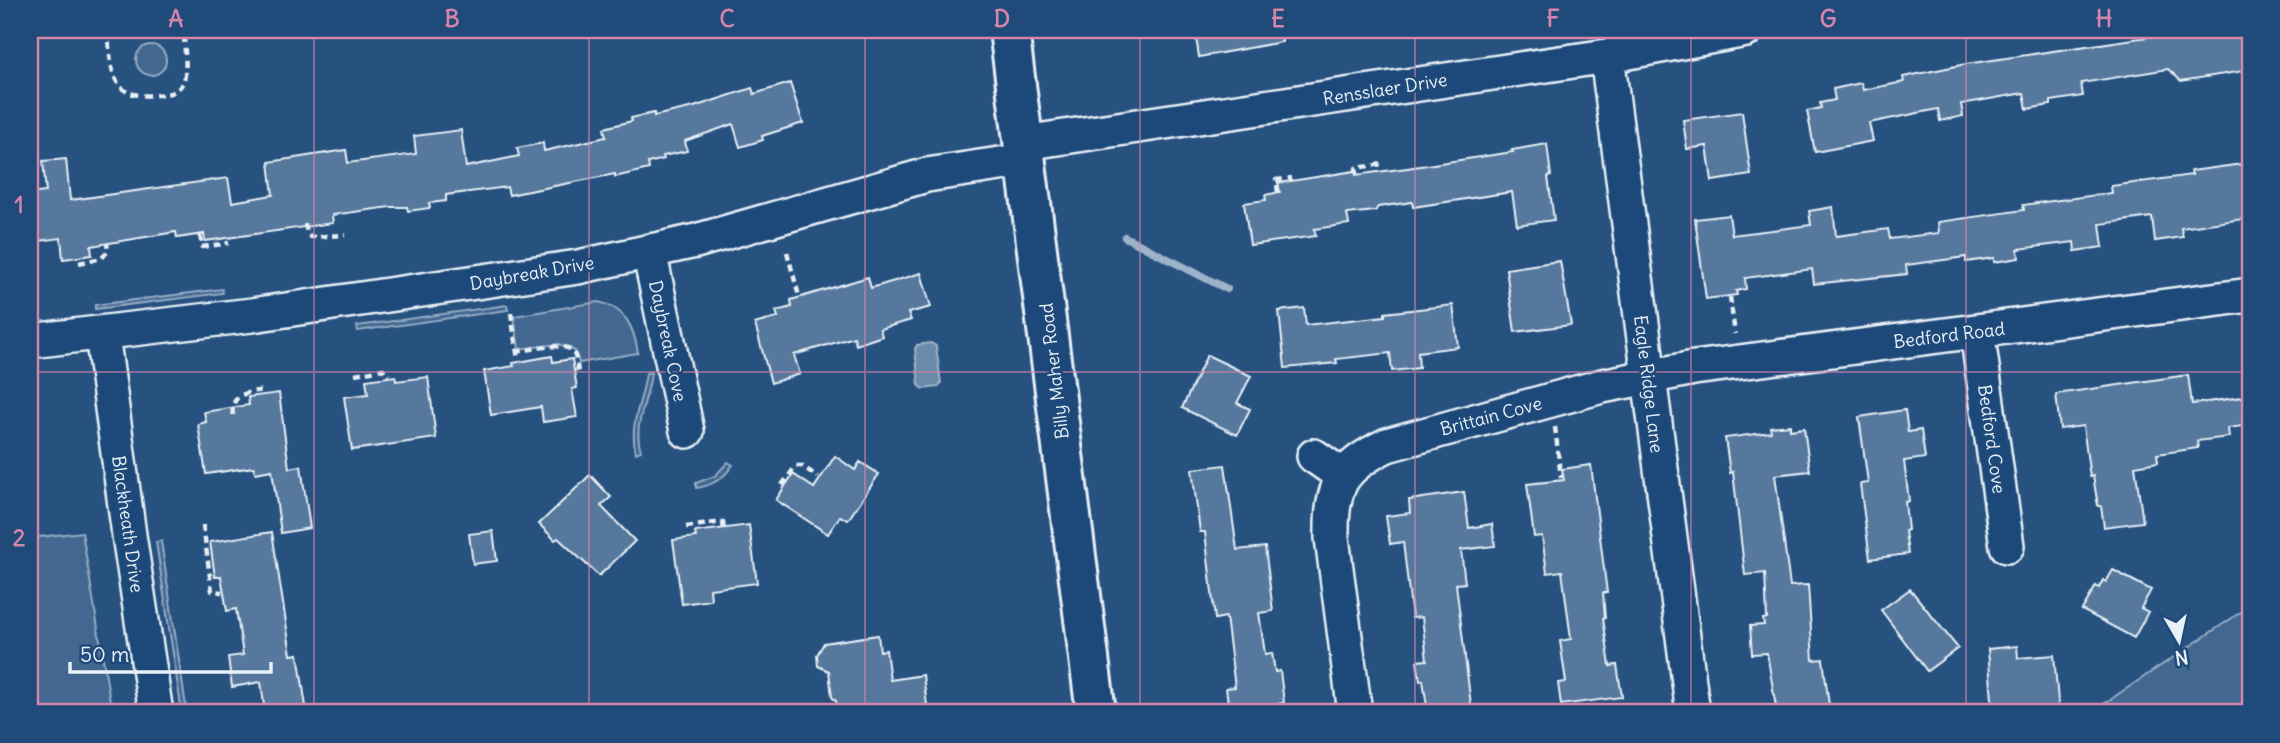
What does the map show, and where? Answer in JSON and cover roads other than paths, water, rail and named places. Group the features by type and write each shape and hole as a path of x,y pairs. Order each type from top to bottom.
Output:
{"main road":[{"name":"Billy Maher Road","path":"1009,30 1096,713"}],"street":[{"name":"Rensslaer Drive","path":"1025,152 1746,30"},
{"name":"Eagle Ridge Lane","path":"1607,55 1693,713"},
{"name":"Daybreak Drive","path":"30,341 102,334 468,285 578,267 742,229 927,175 1025,152"},
{"name":"Daybreak Cove","path":"649,251 687,431"},
{"name":"Bedford Road","path":"1648,376 2250,295"},
{"name":"Bedford Cove","path":"1977,331 2007,546"},
{"name":"Blackheath Drive","path":"102,334 156,713"},
{"name":"Brittain Cove","path":"1343,476 1361,460 1387,445 1648,376"},
{"path":"1314,457 1343,476 1334,493 1331,511 1332,538 1355,713"}],"waterway":[{"path":"1125,237 1227,289"}]}
